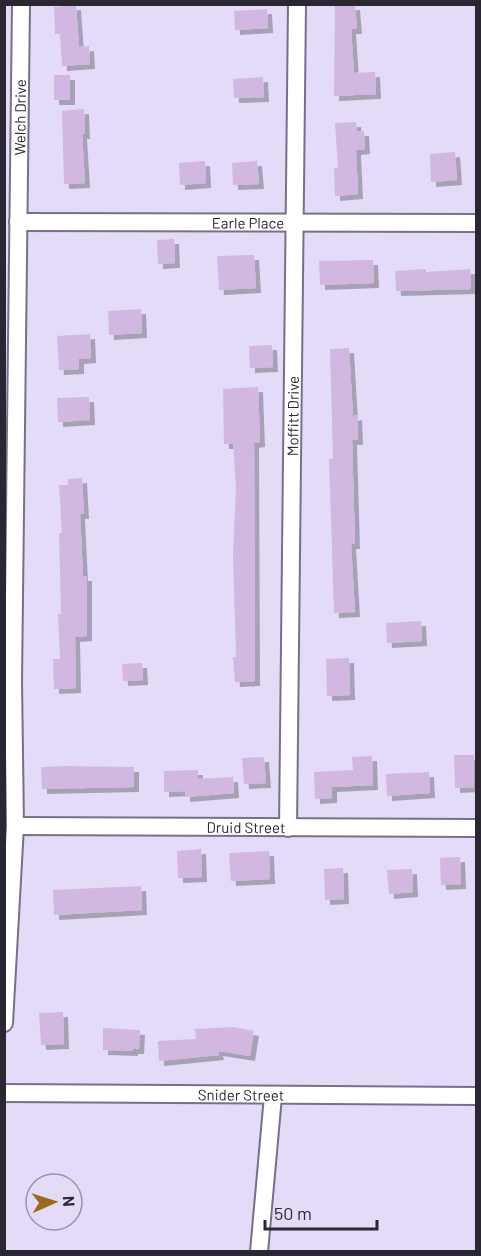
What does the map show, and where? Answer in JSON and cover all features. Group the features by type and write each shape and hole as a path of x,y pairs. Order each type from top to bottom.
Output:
{"street":[{"name":"Welch Drive","path":"4,1023 15,826 13,681 21,4"},
{"name":"Moffitt Drive","path":"288,828 297,4"},
{"name":"Earle Place","path":"18,222 477,223"},
{"name":"Druid Street","path":"15,826 477,828"},
{"name":"Snider Street","path":"4,1093 477,1096"},
{"path":"259,1251 273,1096"}],"building":[{"path":"76,5 79,47 89,46 90,64 62,66 60,34 55,34 54,7"},
{"path":"355,5 357,29 351,29 354,73 375,72 376,94 334,96 335,6"},
{"path":"267,9 268,28 235,30 234,11"},
{"path":"54,75 70,75 70,100 54,100"},
{"path":"263,77 264,97 234,98 233,79"},
{"path":"84,109 85,134 82,134 85,183 64,184 62,111"},
{"path":"356,122 357,131 364,131 365,149 356,150 358,194 335,196 334,168 338,168 335,123"},
{"path":"455,152 457,180 431,182 430,154"},
{"path":"205,161 206,183 180,185 179,163"},
{"path":"257,161 259,184 233,185 232,163"},
{"path":"174,239 175,263 158,264 157,240"},
{"path":"254,255 256,288 219,290 217,256"},
{"path":"373,260 374,283 320,285 319,261"},
{"path":"426,269 426,272 470,269 471,289 396,291 395,271"},
{"path":"141,309 142,333 109,335 108,311"},
{"path":"90,334 91,358 79,359 79,369 59,370 57,336"},
{"path":"272,345 273,367 250,368 249,346"},
{"path":"349,348 353,416 357,415 358,440 352,440 355,544 351,544 355,612 334,613 329,459 333,459 330,349"},
{"path":"258,387 260,442 254,443 255,681 235,682 233,555 236,488 233,444 224,444 223,389"},
{"path":"89,397 90,420 58,422 57,398"},
{"path":"82,478 84,514 80,514 83,576 87,576 87,636 75,637 76,688 54,689 53,659 60,659 59,533 62,533 59,485 68,485 68,479"},
{"path":"421,621 422,641 387,643 386,623"},
{"path":"349,658 350,695 327,696 326,659"},
{"path":"142,663 143,680 123,681 122,664"},
{"path":"454,755 474,755 474,787 455,788"},
{"path":"372,756 373,785 332,787 332,798 315,799 314,772 353,770 352,757"},
{"path":"264,757 266,783 244,784 242,758"},
{"path":"41,767 134,767 134,787 42,789"},
{"path":"198,770 198,779 233,777 234,793 185,797 185,791 164,792 164,771"},
{"path":"429,772 430,793 387,796 386,774"},
{"path":"201,849 202,877 178,878 177,851"},
{"path":"269,851 270,879 231,881 229,853"},
{"path":"460,857 461,884 441,885 440,858"},
{"path":"343,868 344,899 325,900 324,869"},
{"path":"412,869 413,892 389,894 387,870"},
{"path":"141,886 142,910 54,915 53,890"},
{"path":"63,1012 64,1044 41,1045 39,1013"},
{"path":"233,1027 254,1031 250,1056 218,1051 219,1055 159,1061 158,1041 196,1039 195,1029"},
{"path":"103,1028 140,1030 139,1049 133,1049 133,1051 103,1050"}]}
